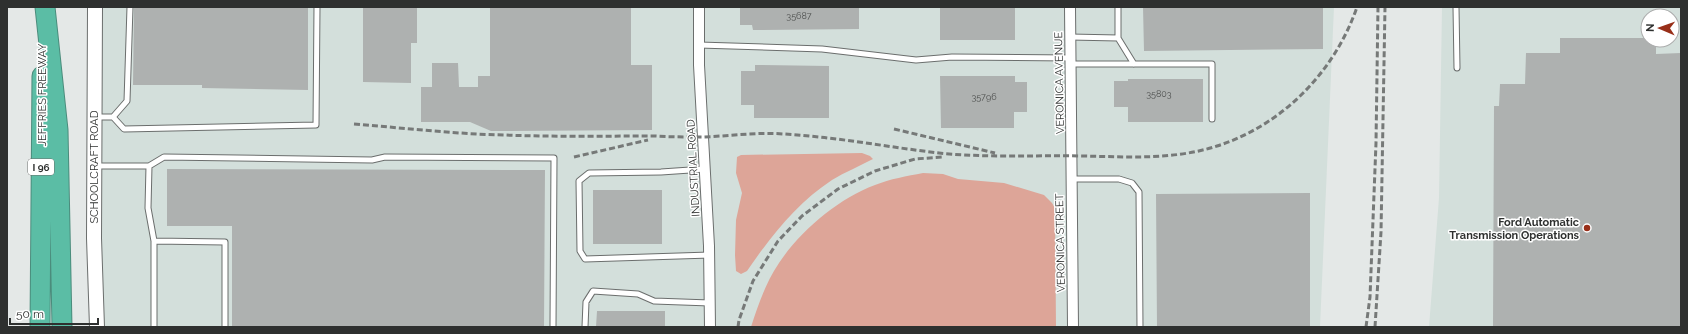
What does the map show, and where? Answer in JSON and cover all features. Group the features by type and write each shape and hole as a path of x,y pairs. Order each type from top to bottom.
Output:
{"highway":[{"name":"JEFFRIES FREEWAY","path":"40,327 42,7"},
{"path":"45,7 58,130 62,327"}],"main road":[{"name":"SCHOOLCRAFT ROAD","path":"95,7 94,166 97,327"}],"street":[{"name":"INDUSTRIAL ROAD","path":"699,7 699,46 710,254 710,327"},
{"name":"VERONICA AVENUE","path":"1070,7 1072,159"},
{"name":"VERONICA STREET","path":"1072,159 1073,327"}],"lane":[{"path":"113,117 127,101 130,7"},
{"path":"94,117 113,117 124,129 316,125 317,7"},
{"path":"1118,7 1118,38 1134,64"},
{"path":"1456,7 1458,68"},
{"path":"1070,37 1118,38"},
{"path":"699,46 822,49 916,60 952,57 1134,64 1212,64 1212,119"},
{"path":"94,166 149,166 164,157 372,160 385,157 554,158 553,327"},
{"path":"149,166 148,208 154,241 154,327"},
{"path":"705,169 661,172 589,173 579,182 580,251 585,259 710,254"},
{"path":"1072,180 1119,179 1132,183 1138,192 1140,327"},
{"path":"154,241 225,242 225,327"},
{"path":"586,327 586,302 593,291 638,294 654,301 710,303"}],"shaded area":[{"path":"100,7 1334,7 1320,327 102,327 99,241"},
{"name":"Ford Automatic Transmission Operations","path":"1442,7 1681,7 1681,327 1429,327 1439,198"},
{"path":"862,153 873,159 837,177 819,189 785,221 765,245 747,271 741,274 736,271 736,220 742,193 736,173 737,157 741,155"},
{"path":"923,173 943,174 958,179 1004,183 1044,195 1052,203 1055,208 1056,327 751,327 756,310 774,270 798,239 821,217 847,198 861,191 887,181"}],"building":[{"path":"134,7 308,7 308,90 202,88 202,85 133,85"},
{"path":"363,7 417,7 417,43 411,43 411,83 363,82"},
{"path":"490,7 631,7 631,65 652,65 652,130 491,131 470,122 421,122 421,87 432,87 432,63 458,63 459,87 478,87 478,76 490,76"},
{"path":"740,7 859,7 859,29 753,30 752,25 740,25"},
{"path":"940,7 1015,7 1015,40 940,40"},
{"path":"1143,7 1323,7 1323,49 1144,51"},
{"name":"Ford Automatic Transmission Operations","path":"1560,38 1640,38 1640,48 1656,48 1656,54 1681,53 1681,327 1493,327 1494,106 1499,106 1500,84 1525,84 1526,53 1560,53"},
{"path":"755,65 829,66 829,118 754,118 754,105 741,105 741,71 755,71"},
{"path":"940,76 1015,76 1015,82 1027,82 1027,112 1014,112 1014,128 941,128"},
{"path":"1128,79 1203,79 1203,122 1128,122 1128,107 1114,107 1114,81 1128,81"},
{"path":"167,169 545,170 544,327 232,327 232,226 167,226"},
{"path":"593,190 662,190 662,244 593,244"},
{"path":"1310,193 1310,327 1157,327 1156,194"},
{"path":"597,311 665,311 665,327 596,327"}],"railway":[{"path":"354,124 448,132 523,136 703,137 784,134 803,135 957,155 1168,156 1184,154 1217,146 1241,137 1264,124 1284,110 1304,93 1335,53 1357,7"},
{"path":"1366,327 1370,297 1376,143 1378,7"},
{"path":"1375,327 1381,232 1385,7"},
{"path":"894,129 995,153"},
{"path":"574,157 648,140"},
{"path":"738,327 739,320 753,281 778,241 802,216 838,189 875,171 915,159 943,157"}],"place":[{"name":"Ford Automatic Transmission Operations","path":"1587,228"}]}
